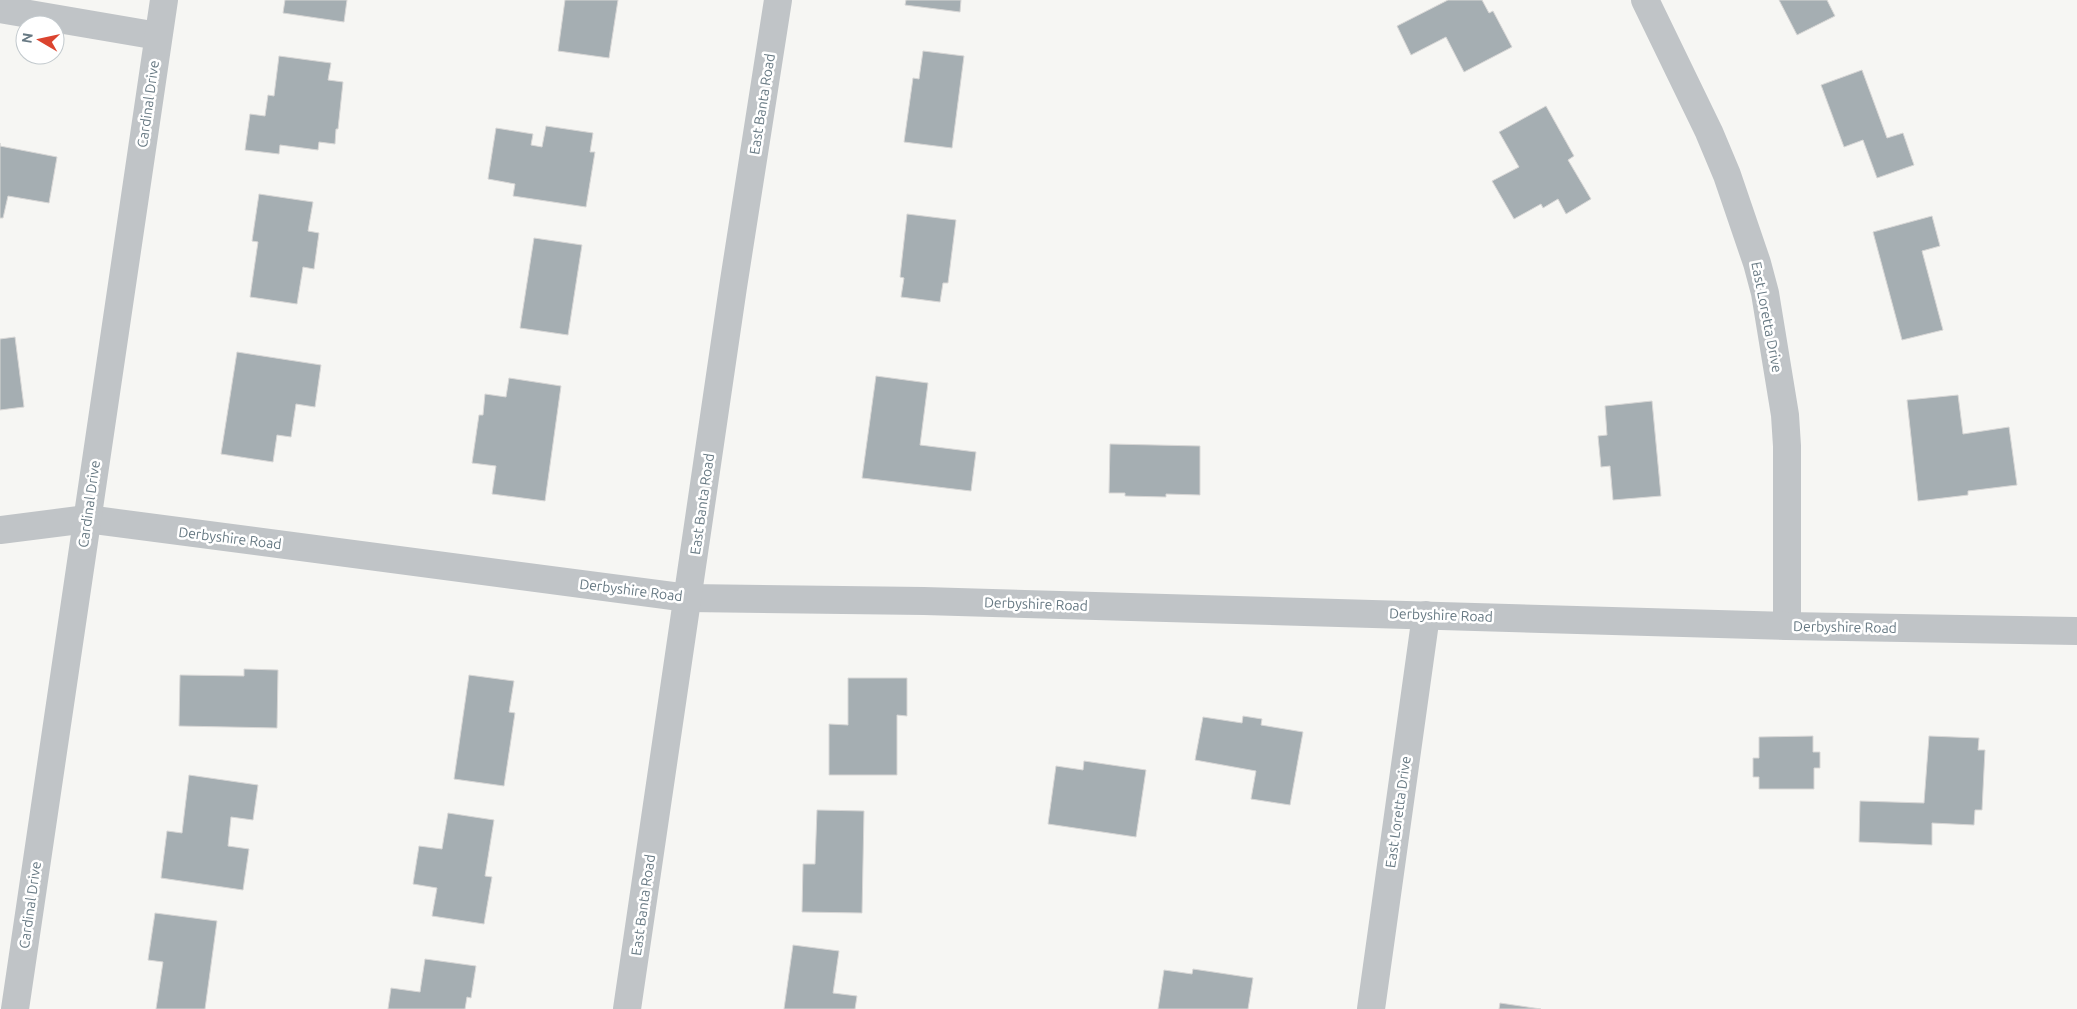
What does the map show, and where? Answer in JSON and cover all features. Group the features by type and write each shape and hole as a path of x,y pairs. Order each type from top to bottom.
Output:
{"street":[{"name":"Cardinal Drive","path":"15,1009 164,0"},
{"name":"East Banta Road","path":"627,1009 733,287 778,0"},
{"name":"East Loretta Drive","path":"1645,0 1709,132 1727,174 1757,263 1765,293 1785,415 1787,446 1787,626"},
{"path":"0,9 158,36"},
{"name":"Derbyshire Road","path":"0,530 87,519 688,598 924,602 1787,626 2077,631"},
{"name":"East Loretta Drive","path":"1371,1009 1426,615"}],"building":[{"path":"285,0 347,0 344,22 283,13"},
{"path":"565,0 618,0 609,58 558,51"},
{"path":"906,0 961,0 960,12 905,5"},
{"path":"1448,0 1482,0 1489,13 1493,11 1512,47 1464,72 1446,37 1411,55 1397,26"},
{"path":"1779,0 1827,0 1835,16 1797,35"},
{"path":"923,51 964,56 952,148 904,142 913,78 919,79"},
{"path":"279,56 331,63 328,80 343,82 335,144 319,142 318,150 280,145 279,154 245,150 250,114 265,116 268,95 274,96"},
{"path":"1862,70 1887,138 1903,133 1914,165 1877,178 1863,140 1844,147 1821,85"},
{"path":"1546,106 1574,156 1568,160 1591,199 1566,214 1558,199 1543,208 1541,204 1514,219 1492,181 1519,167 1499,132"},
{"path":"546,126 593,133 590,152 595,152 586,207 513,196 515,184 488,179 496,128 533,134 531,145 542,147"},
{"path":"0,146 57,157 49,203 8,196 3,218 0,218"},
{"path":"259,194 313,202 308,231 319,233 314,269 303,267 297,304 250,297 258,242 252,241"},
{"path":"907,214 956,220 948,283 943,283 940,302 901,297 904,278 900,277"},
{"path":"1932,216 1940,246 1922,251 1943,330 1902,340 1873,232"},
{"path":"534,238 582,245 568,335 520,328"},
{"path":"15,337 24,407 0,410 0,339"},
{"path":"237,352 321,365 315,407 296,404 291,437 277,435 273,462 221,454"},
{"path":"876,376 928,383 920,445 976,452 971,491 862,478"},
{"path":"509,378 561,386 545,501 492,494 496,466 472,463 479,415 483,415 485,394 506,397"},
{"path":"1958,395 1963,434 2009,427 2017,485 1968,491 1968,495 1918,501 1907,400"},
{"path":"1652,401 1661,496 1613,500 1610,466 1601,467 1598,436 1607,435 1605,406"},
{"path":"1110,444 1200,446 1200,495 1166,494 1166,497 1125,496 1125,493 1109,493"},
{"path":"244,669 278,670 277,728 179,726 180,675 244,676"},
{"path":"469,675 514,681 509,712 515,713 504,786 454,779"},
{"path":"848,678 907,678 907,716 897,715 897,775 829,775 829,724 848,725"},
{"path":"1243,716 1262,719 1261,725 1303,732 1290,805 1251,799 1256,771 1195,760 1203,717 1242,723"},
{"path":"1813,736 1813,752 1820,752 1820,768 1814,768 1814,789 1759,789 1759,777 1753,777 1753,758 1759,758 1759,737"},
{"path":"1929,736 1979,738 1978,750 1985,750 1982,810 1975,810 1974,825 1932,823 1932,845 1859,842 1860,801 1924,803"},
{"path":"1084,761 1146,770 1136,837 1048,824 1056,766 1083,770"},
{"path":"189,775 258,785 253,820 231,817 228,846 249,849 243,890 161,878 167,831 182,833"},
{"path":"817,810 864,811 862,913 802,912 803,864 815,864"},
{"path":"448,813 494,820 485,876 492,877 484,924 432,916 437,888 413,884 419,846 442,849"},
{"path":"155,913 217,921 205,1009 156,1009 163,962 148,960"},
{"path":"793,945 839,951 833,993 857,996 855,1009 784,1009"},
{"path":"425,959 476,966 471,998 467,997 465,1009 388,1009 391,988 420,992"},
{"path":"1193,969 1253,978 1248,1009 1158,1009 1164,970 1192,974"},
{"path":"1500,1003 1541,1009 1499,1009"}]}
